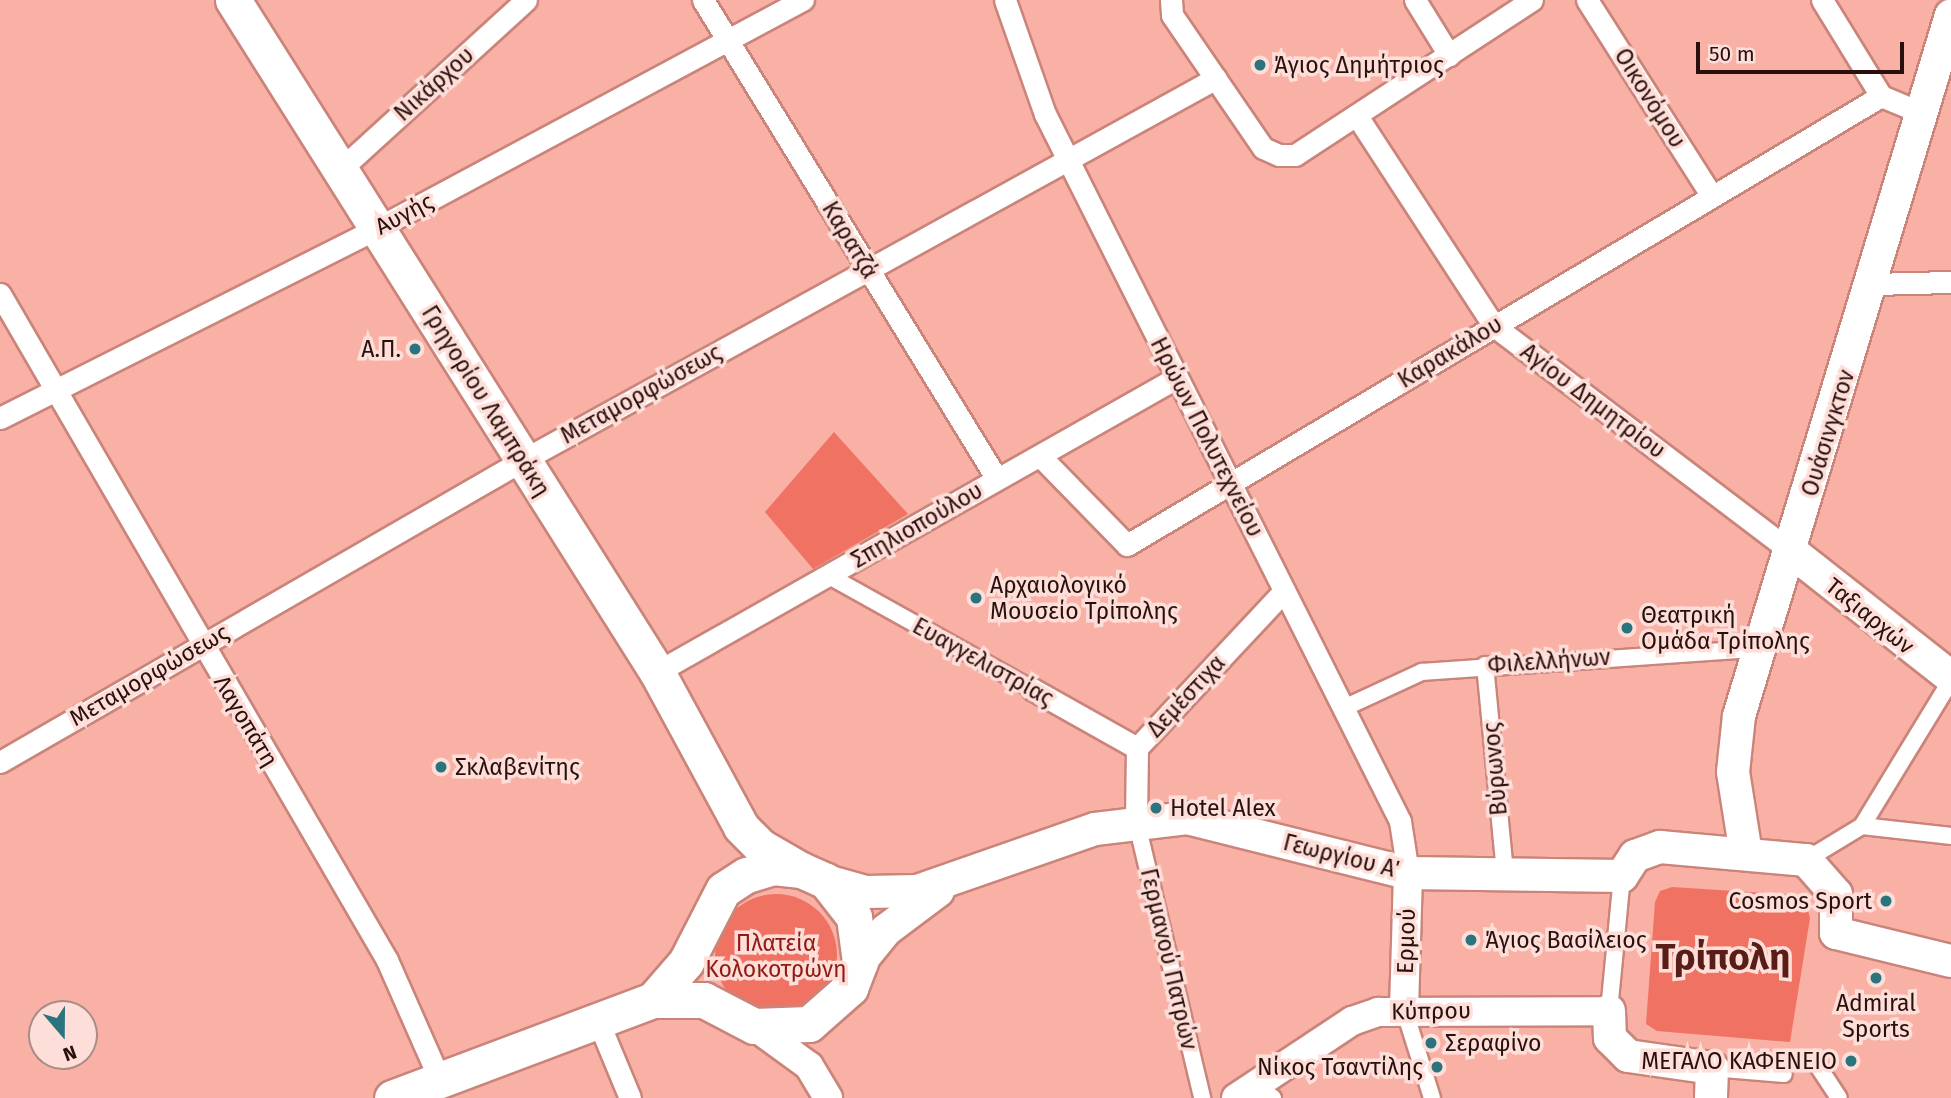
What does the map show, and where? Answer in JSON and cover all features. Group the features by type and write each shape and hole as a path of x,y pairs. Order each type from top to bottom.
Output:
{"main road":[{"name":"Γρηγορίου Λαμπράκη","path":"233,0 342,168 657,672 729,807 761,847 813,876"},
{"name":"Ουάσινγκτον","path":"1746,855 1733,744 1873,284 1922,113 1942,75 1951,15"},
{"name":"Ταξιαρχών","path":"1792,552 1951,679"},
{"name":"Γρηγορίου Λαμπράκη","path":"723,890 732,857 729,807"},
{"name":"Γεωργίου Α΄","path":"813,876 883,893 947,885 1136,820 1187,818 1408,873 1622,876"},
{"path":"1622,876 1646,849 1806,860 1836,894 1836,933 1951,961"},
{"path":"392,1098 653,1000 704,1000 742,1019 782,1030 833,1010 860,962 855,917 813,876 773,867 723,890 699,939 653,1000"},
{"name":"Γεωργίου Α΄","path":"860,962 901,916 947,885"},
{"path":"699,939 711,992 742,1019"},
{"path":"1609,1011 1610,1038 1628,1056 1711,1083"}],"street":[{"name":"Νικάρχου","path":"342,168 526,0"},
{"name":"Καρατζά","path":"703,0 997,479"},
{"name":"Αυγής","path":"0,418 379,227 803,0"},
{"name":"Ηρώων Πολυτεχνείου","path":"1005,0 1067,157 1176,378 1234,481 1284,590 1400,821 1408,873"},
{"path":"1171,0 1172,15 1263,148 1279,155 1295,155 1532,0"},
{"path":"1415,0 1449,55"},
{"name":"Οικονόμου","path":"1587,0 1712,196"},
{"path":"1822,0 1881,96 1922,113"},
{"name":"Μεταμορφώσεως","path":"0,762 523,460 866,267 1216,78"},
{"name":"Καρακάλου","path":"1040,456 1127,545 1881,96"},
{"name":"Αγίου Δημητρίου","path":"1357,116 1494,326 1792,552"},
{"path":"1873,284 1951,282"},
{"name":"Λαγοπάτη","path":"0,294 201,645 398,980 440,1080"},
{"name":"Σπηλιοπούλου","path":"657,672 1176,378"},
{"name":"Ευαγγελιστρίας","path":"829,576 1137,748"},
{"name":"Δεμέστιχα","path":"1136,820 1137,748 1284,590"},
{"name":"Φιλελλήνων","path":"1344,708 1405,676 1485,665 1762,648"},
{"name":"Βύρωνος","path":"1485,665 1505,873"},
{"path":"1806,860 1862,826 1951,679"},
{"name":"Γερμανού Πατρών","path":"1136,820 1202,1098"},
{"path":"1862,826 1951,836"},
{"name":"Ερμού","path":"1404,1009 1408,873"},
{"path":"1609,1011 1622,876"},
{"path":"1404,1009 1432,1098"},
{"name":"Κύπρου","path":"1254,1094 1352,1021 1404,1009 1609,1011"},
{"path":"742,1019 809,1066 828,1098"},
{"path":"598,1021 630,1098"},
{"path":"1814,1060 1839,1098"},
{"path":"1711,1083 1784,1074"}],"green space":[{"path":"834,432 908,514 813,569 765,512"},
{"path":"1672,887 1794,895 1806,904 1810,918 1790,1042 1657,1031 1646,1024 1655,902 1660,891"},
{"name":"Πλατεία Κολοκοτρώνη","path":"776,894 799,899 819,912 832,932 837,955 832,978 819,998 799,1011 776,1016 753,1011 733,998 720,978 715,955 720,932 733,912 753,899"}],"place":[{"name":"Άγιος Δημήτριος","path":"1260,65"},
{"name":"Α.Π.","path":"415,349"},
{"name":"Αρχαιολογικό Μουσείο Τρίπολης","path":"976,598"},
{"name":"Θεατρική Ομάδα Τρίπολης","path":"1627,628"},
{"name":"Σκλαβενίτης","path":"441,767"},
{"name":"Hotel Alex","path":"1156,808"},
{"name":"Cosmos Sport","path":"1886,901"},
{"name":"Άγιος Βασίλειος","path":"1471,940"},
{"name":"Admiral Sports","path":"1876,978"},
{"name":"Σεραφίνο","path":"1431,1043"},
{"name":"ΜΕΓΑΛΟ ΚΑΦΕΝΕΙΟ","path":"1851,1061"},
{"name":"Νίκος Τσαντίλης","path":"1437,1067"}],"district":[{"name":"Τρίπολη","path":"1723,957"}]}
